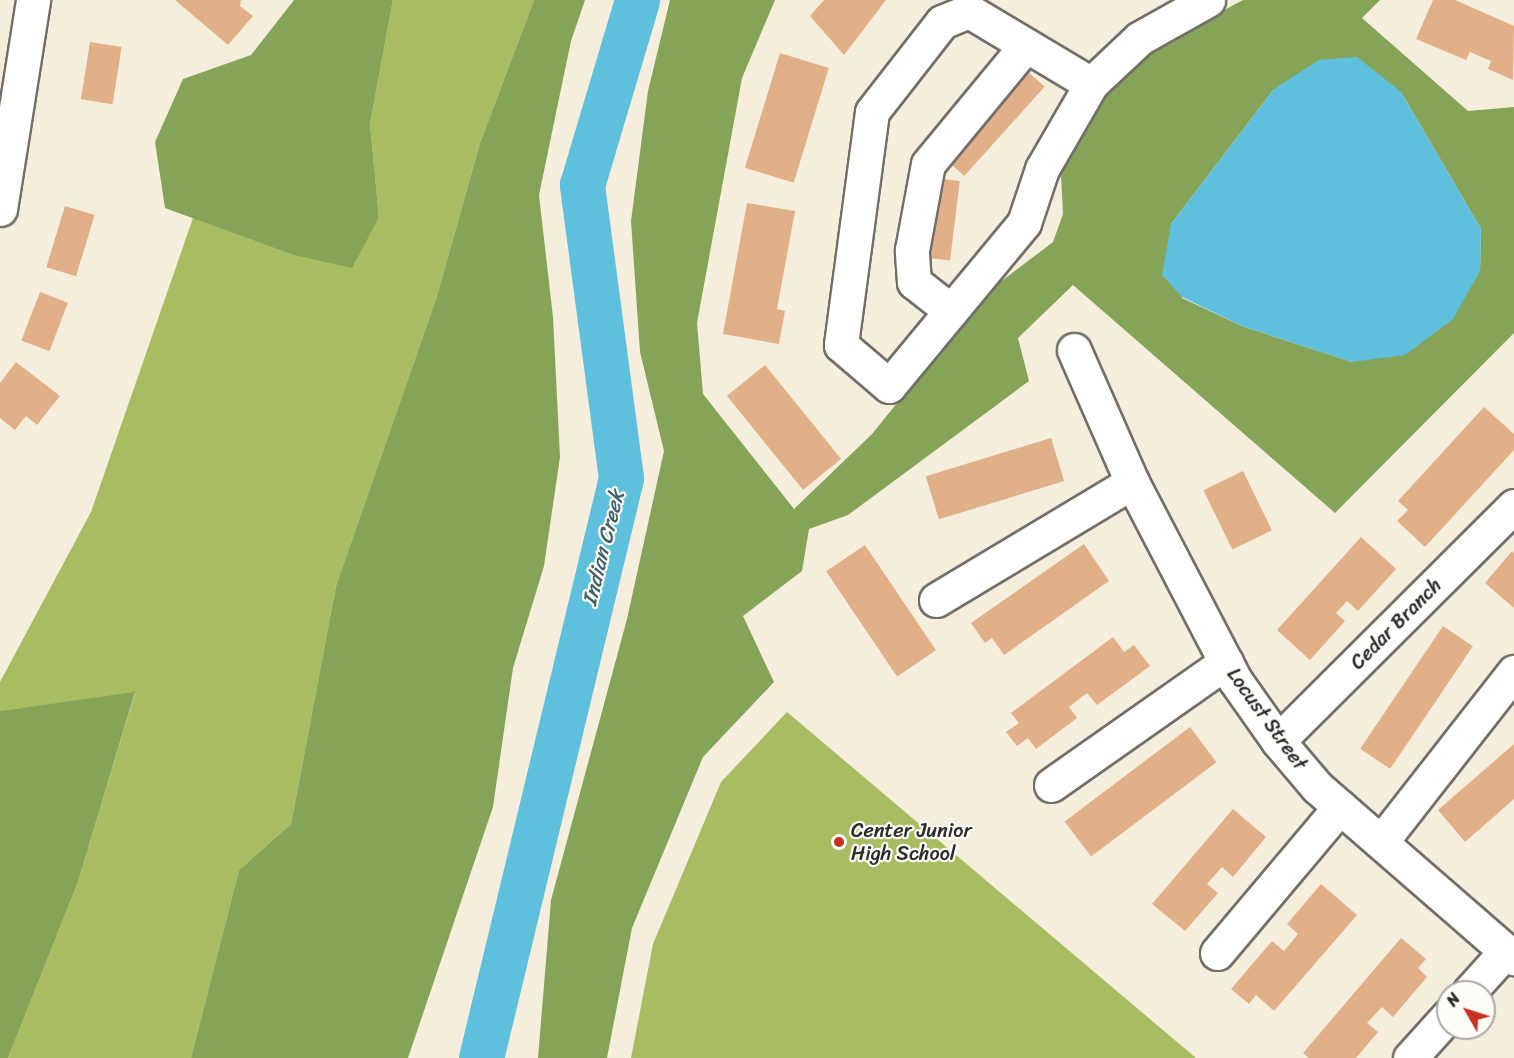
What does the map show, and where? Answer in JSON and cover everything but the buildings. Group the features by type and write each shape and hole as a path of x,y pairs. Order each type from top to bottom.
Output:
{"street":[{"path":"0,209 10,88 33,0"},
{"path":"1091,84 969,11 942,22 872,112 842,345 890,386 1024,223 1047,159 1091,84 1140,38 1208,0"},
{"path":"951,311 914,282 912,250 928,164 1026,45"},
{"name":"Locust Street","path":"1074,350 1132,482 1226,662 1278,741 1340,807 1510,955"},
{"path":"936,600 1132,482"},
{"name":"Cedar Branch","path":"1278,741 1514,506"},
{"path":"1051,785 1226,662"},
{"path":"1381,843 1514,672"},
{"path":"1217,953 1340,807"},
{"path":"1482,980 1510,955"},
{"path":"1410,1058 1436,1029"}],"green space":[{"path":"294,0 393,0 370,124 379,217 352,268 290,254 165,208 155,142 183,79 251,55"},
{"path":"393,0 534,0 480,143 437,296 336,586 291,824 239,870 191,1058 8,1058 78,882 135,693 0,711 0,682 91,512 193,218 290,254 379,217 370,124"},
{"path":"534,0 585,0 571,41 539,195 553,317 560,457 544,566 513,668 493,807 408,1058 191,1058 239,870 291,824 336,586 437,296 480,143"},
{"path":"670,0 775,0 742,78 697,323 703,394 794,509 872,434 987,292 1053,242 1063,214 1061,174 1087,117 1116,79 1160,44 1243,0 1380,0 1362,18 1468,111 1514,107 1514,333 1335,513 1073,285 1018,338 1029,381 848,515 809,529 802,571 743,616 774,682 703,757 632,928 607,1058 538,1058 551,900 627,619 664,451 640,352 631,221 648,91","holes":["1274,89 1401,92 1481,229 1480,271 1352,362 1242,326 1182,298 1171,224"]},
{"path":"135,692 78,882 8,1058 0,1058 0,711"},
{"name":"Center Junior High School","path":"787,712 1196,1058 631,1058 653,944 721,782"}],"water":[{"path":"1357,57 1401,92 1481,229 1480,271 1453,319 1405,355 1352,362 1242,326 1182,297 1162,275 1171,224 1274,89 1319,60"}],"waterway":[{"name":"Indian Creek","path":"481,1058 621,478 582,185 637,0"}],"place":[{"name":"Center Junior High School","path":"839,842"}]}
